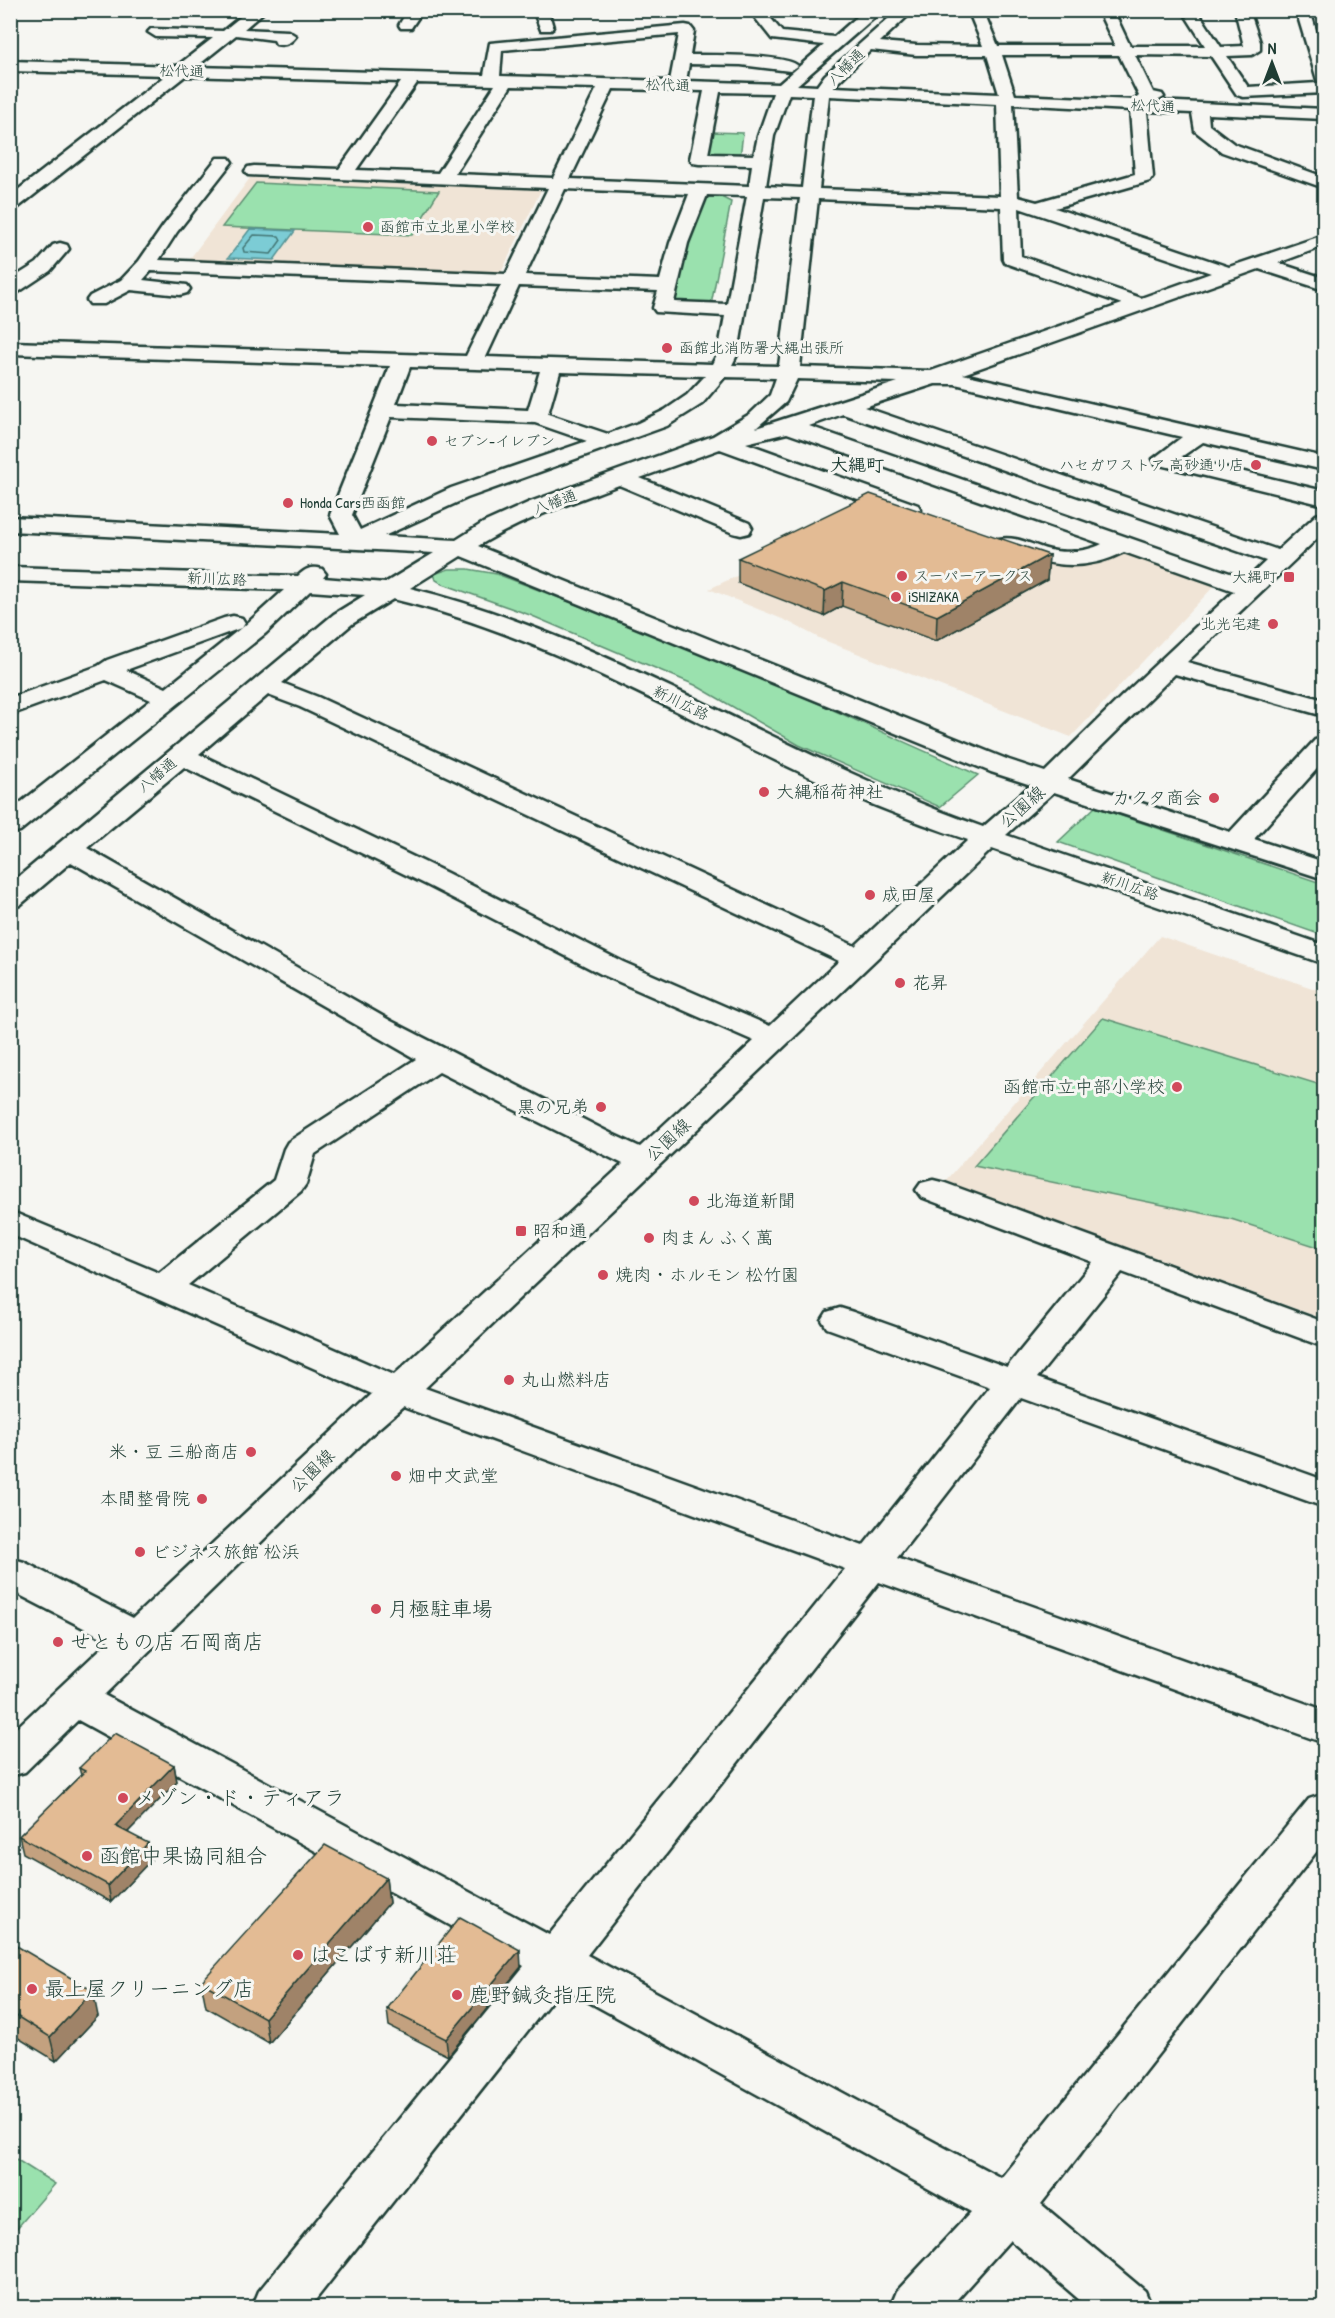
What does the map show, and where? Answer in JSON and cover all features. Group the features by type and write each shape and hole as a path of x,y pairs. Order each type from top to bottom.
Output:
{"street":[{"path":"406,25 416,10"},
{"path":"540,10 546,27"},
{"path":"756,10 777,36 837,42"},
{"name":"八幡通","path":"783,88 873,10"},
{"name":"八幡通","path":"10,899 343,619 387,590 491,528 538,507 721,441 757,418 779,398 789,372 822,90 831,78 907,10"},
{"path":"975,10 993,51 1007,94 1005,99 1008,202 1012,259 1142,305"},
{"path":"1037,208 1144,177 1142,101 1126,51 1105,10"},
{"path":"1189,10 1243,92"},
{"path":"868,45 916,50 1216,52 1252,50 1252,42 1242,10"},
{"path":"1303,10 1324,81"},
{"path":"10,205 183,71 264,16"},
{"path":"444,178 499,78 495,46 685,29 687,31 678,81"},
{"path":"156,32 217,34"},
{"path":"242,33 288,36 281,41"},
{"path":"681,59 741,60 790,66"},
{"name":"松代通","path":"10,66 412,78 499,78 1005,99 1142,101 1324,114"},
{"path":"344,174 412,78"},
{"path":"473,362 607,84"},
{"path":"713,87 699,159 761,160"},
{"path":"11,823 257,628 303,583 355,541 459,493 675,415 701,396 721,370 728,353 761,160 766,136 783,88"},
{"path":"1142,101 1324,88"},
{"path":"1200,112 1201,127 1228,148 1324,183"},
{"path":"97,300 128,284 146,265 170,229 223,162"},
{"path":"254,171 1019,202 1231,274"},
{"path":"700,189 679,243 663,308 734,310"},
{"path":"721,441 747,438 788,426 1321,243"},
{"path":"10,289 35,275 55,258 60,249"},
{"path":"1260,263 1324,284"},
{"path":"146,265 669,286"},
{"path":"128,284 196,290"},
{"path":"477,302 500,303"},
{"path":"19,354 403,360 956,378 1324,463"},
{"path":"355,541 341,515 403,360"},
{"path":"537,417 552,364"},
{"path":"842,407 1282,559"},
{"path":"383,410 537,417 607,441"},
{"path":"788,426 1251,589"},
{"path":"1198,435 1164,459 1324,498"},
{"path":"721,441 936,519"},
{"path":"621,478 741,528"},
{"path":"10,524 459,547 1000,766 1324,871"},
{"path":"10,537 57,537 152,531"},
{"name":"公園線","path":"10,1760 360,1424 435,1360 988,837 1051,781 1282,559 1319,532"},
{"path":"992,539 1051,558 1098,556 1122,543"},
{"path":"10,562 124,576"},
{"name":"新川広路","path":"10,574 303,583 387,590 432,601 502,623 677,699 794,759 936,820 1324,955"},
{"path":"12,705 233,623"},
{"path":"1171,664 1324,708"},
{"path":"107,671 168,698"},
{"path":"263,686 309,702 859,959"},
{"path":"1236,842 1324,746"},
{"path":"181,755 437,879 612,968 775,1039"},
{"path":"69,850 439,1058 524,1104 645,1162"},
{"path":"163,1288 289,1184 300,1149 439,1058"},
{"path":"933,1190 1324,1335"},
{"path":"10,1221 397,1392 1324,1728"},
{"path":"277,2307 735,1737 1014,1382 1116,1257"},
{"path":"840,1320 1324,1494"},
{"path":"10,1572 138,1638"},
{"path":"74,1698 1008,2207 1127,2307"},
{"path":"915,2307 1008,2207 1324,1811"}],"shaded area":[{"name":"函館市立北星小学校","path":"250,178 541,190 499,277 186,264"},
{"path":"866,515 1053,561 1125,546 1218,582 1071,737 821,639 787,621 709,589"},
{"name":"函館市立中部小学校","path":"1160,936 1324,992 1324,1319 946,1181"}],"green space":[{"path":"712,132 743,133 740,157 708,156"},
{"path":"256,183 439,191 412,235 222,227"},
{"path":"706,197 721,197 731,202 711,305 675,302 687,242"},
{"path":"449,569 468,569 497,574 735,666 978,775 940,807 799,745 695,685 530,615 436,580 434,574"},
{"path":"1095,807 1324,884 1324,936 1058,842"},
{"path":"1103,1018 1324,1086 1324,1249 1231,1219 974,1166"},
{"path":"11,2156 55,2184 11,2235"}],"water":[{"path":"250,229 295,231 274,260 228,258"}],"building":[{"name":"スーパーアークス","path":"870,494 1049,555 937,616 843,582 825,591 738,558"},
{"path":"115,1733 174,1765 115,1826 148,1843 108,1885 19,1836 85,1771 79,1768"},
{"name":"はこばす新川荘","path":"325,1845 386,1878 265,2018 201,1982"},
{"name":"鹿野鍼灸指圧院","path":"460,1917 520,1950 446,2039 387,2009"},
{"path":"10,1942 93,1991 50,2037 10,2012"}],"place":[{"name":"函館市立北星小学校","path":"368,227"},
{"name":"函館北消防署大縄出張所","path":"667,348"},
{"name":"セブン-イレブン","path":"432,441"},
{"name":"ハセガワストア 高砂通り店","path":"1256,465"},
{"name":"Honda Cars西函館","path":"288,503"},
{"name":"スーパーアークス","path":"902,576"},
{"name":"大縄町","path":"1289,577"},
{"name":"iSHIZAKA","path":"896,597"},
{"name":"北光宅建","path":"1273,624"},
{"name":"大縄稲荷神社","path":"764,792"},
{"name":"カクタ商会","path":"1214,798"},
{"name":"成田屋","path":"870,895"},
{"name":"花昇","path":"900,983"},
{"name":"函館市立中部小学校","path":"1177,1087"},
{"name":"黒の兄弟","path":"601,1107"},
{"name":"北海道新聞","path":"694,1201"},
{"name":"昭和通","path":"521,1231"},
{"name":"肉まん ふく萬","path":"649,1238"},
{"name":"焼肉・ホルモン 松竹園","path":"603,1275"},
{"name":"丸山燃料店","path":"509,1380"},
{"name":"米・豆 三船商店","path":"251,1452"},
{"name":"畑中文武堂","path":"396,1476"},
{"name":"本間整骨院","path":"202,1499"},
{"name":"ビジネス旅館 松浜","path":"140,1552"},
{"name":"月極駐車場","path":"376,1609"},
{"name":"せともの店 石岡商店","path":"58,1642"},
{"name":"メゾン・ド・ティアラ","path":"123,1798"},
{"name":"函館中果協同組合","path":"87,1856"},
{"name":"はこばす新川荘","path":"298,1955"},
{"name":"最上屋クリーニング店","path":"32,1989"},
{"name":"鹿野鍼灸指圧院","path":"457,1995"}],"district":[{"name":"大縄町","path":"857,465"}]}
